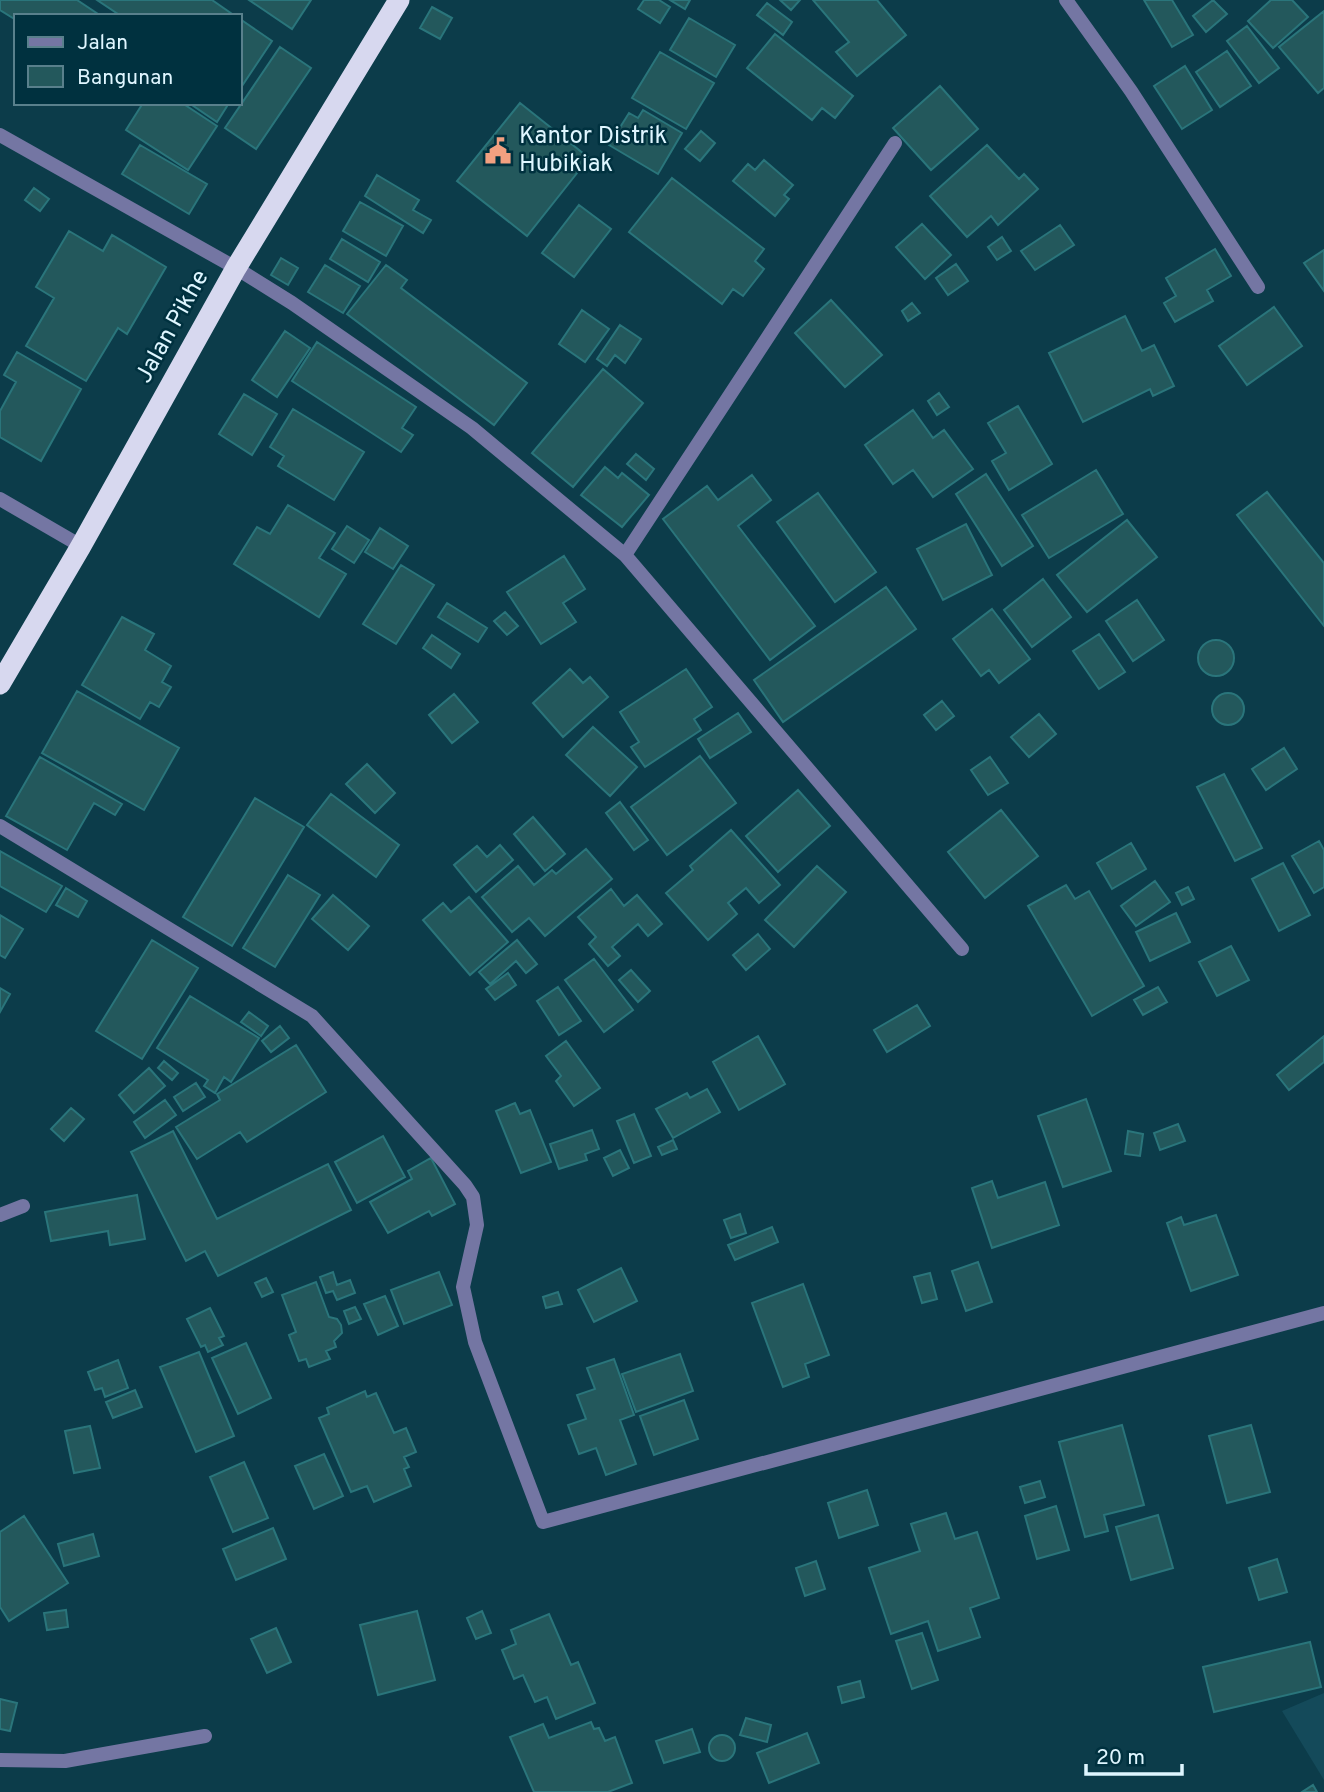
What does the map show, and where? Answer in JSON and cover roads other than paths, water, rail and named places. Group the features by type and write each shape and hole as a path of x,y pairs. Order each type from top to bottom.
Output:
{"highway":[{"name":"Jalan Pikhe","path":"0,684 81,546 236,268 399,0"}],"street":[{"path":"1066,0 1131,91 1258,287"},
{"path":"0,135 236,268 292,303 472,428 625,555 962,949"},
{"path":"625,555 895,143"},
{"path":"0,499 81,546"},
{"path":"0,826 312,1016 465,1185 472,1197 477,1225 463,1287 475,1342 543,1522 1324,1313"},
{"path":"0,1215 23,1206"},
{"path":"0,1760 65,1761 205,1736"}],"place":[{"name":"Kantor Distrik Hubikiak","path":"498,151"}]}
